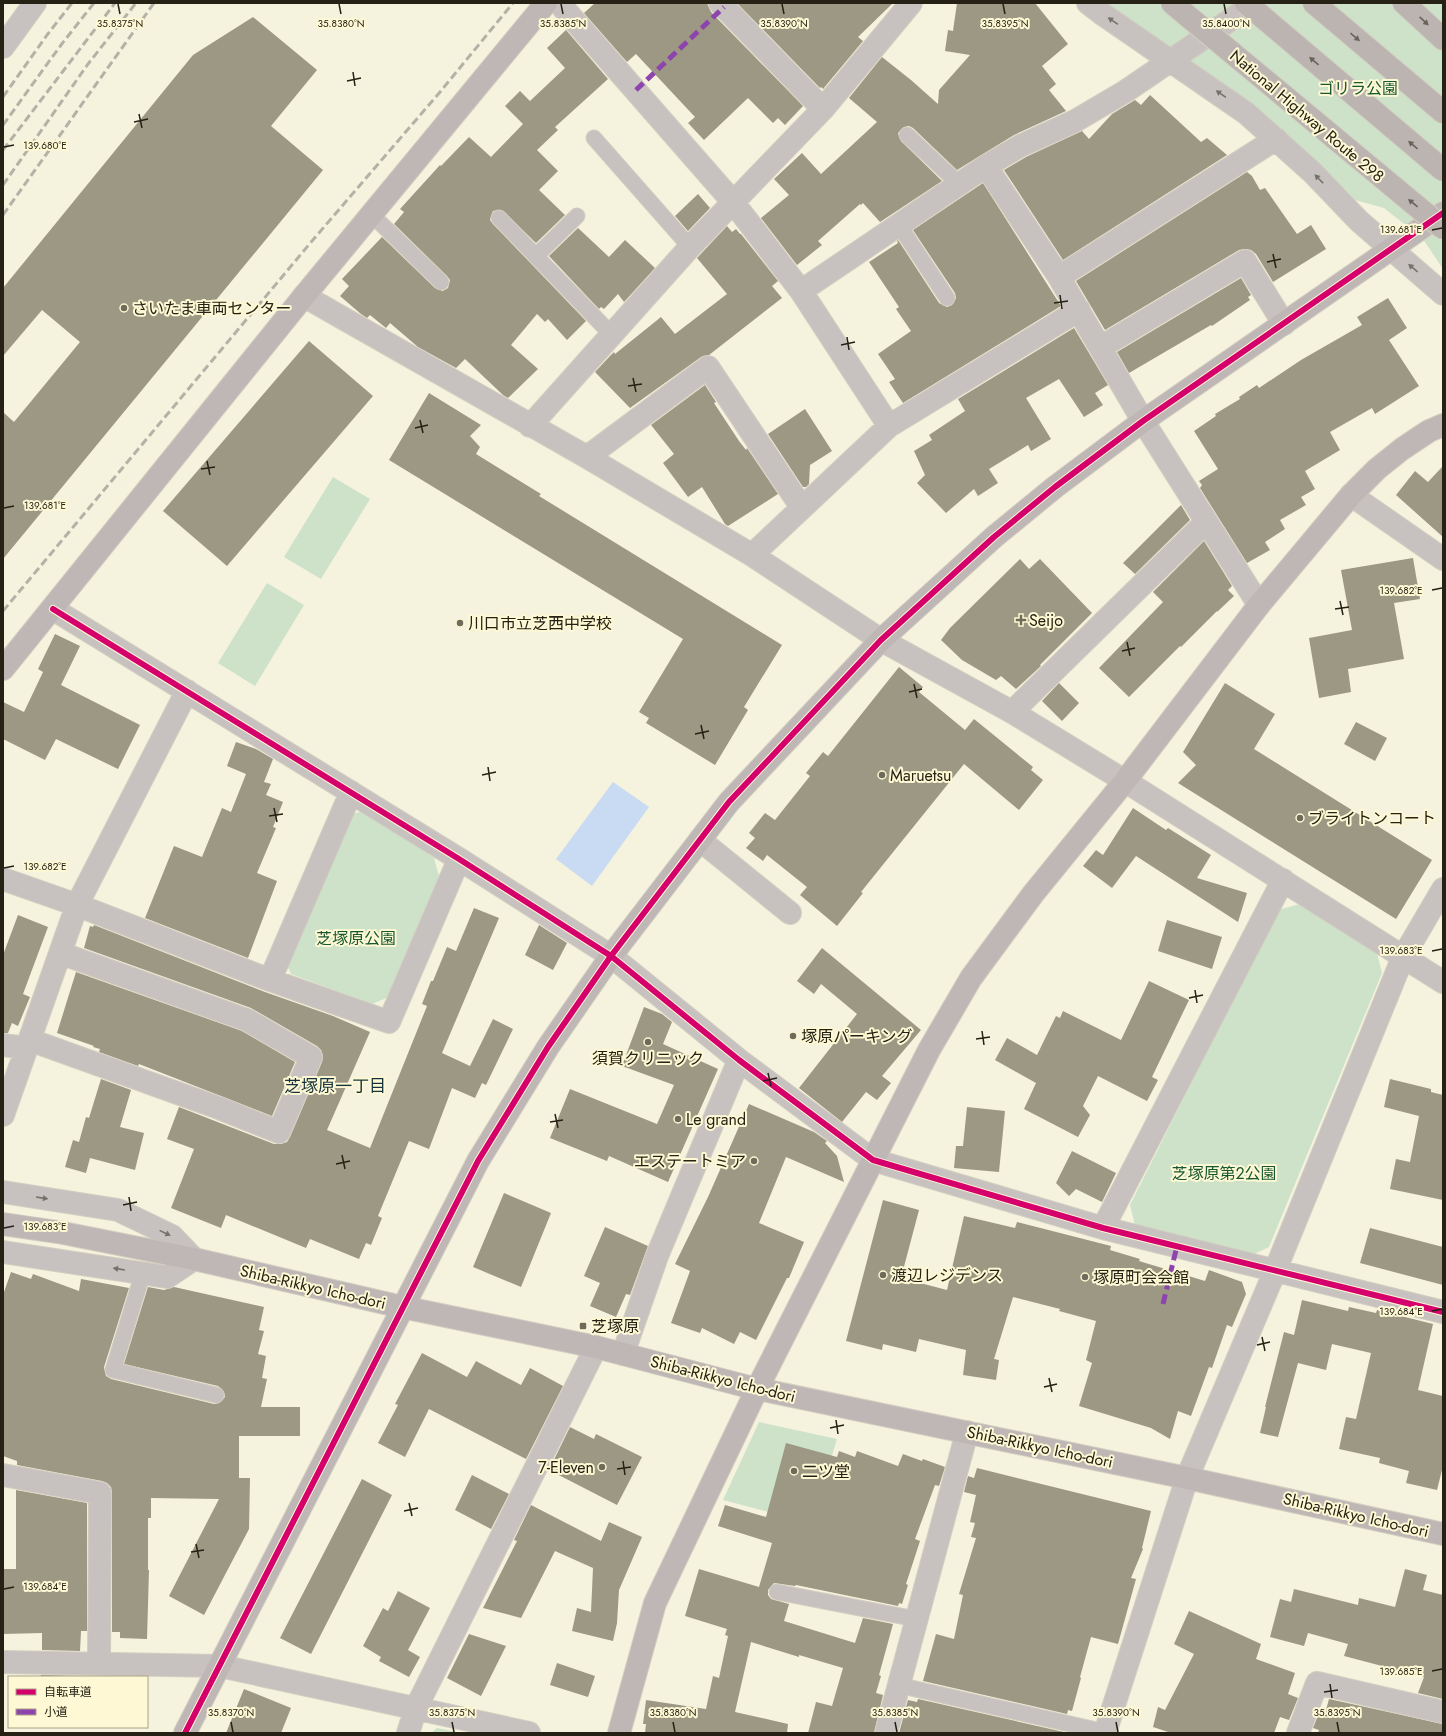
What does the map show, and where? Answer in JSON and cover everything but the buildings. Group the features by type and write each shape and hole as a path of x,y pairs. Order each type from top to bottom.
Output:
{"highway":[{"name":"National Highway Route 298","path":"1172,3 1443,228"},
{"path":"1246,3 1443,170"},
{"path":"1314,3 1443,112"},
{"path":"1404,3 1443,40"}],"street":[{"path":"3,47 35,3"},
{"path":"3,670 304,296 546,3"},
{"path":"559,3 733,202 801,292 889,426"},
{"path":"720,3 824,109"},
{"path":"530,426 690,247 824,109 911,3"},
{"path":"1088,3 1246,113 1312,172 1359,221 1443,294"},
{"path":"801,292 986,166 1020,146 1075,121 1126,91 1150,74 1171,62 1255,3"},
{"path":"1059,276 1276,139"},
{"path":"986,166 1059,276 1144,421 1259,605"},
{"path":"185,1733 478,1161 548,1046 611,956 729,802 881,640 1012,522 1055,487 1144,421 1392,250 1443,213"},
{"path":"1101,347 1245,261 1284,324"},
{"path":"304,296 530,426 587,457 752,555 881,640 1012,712 1283,880 1443,982"},
{"path":"752,555 889,426 1079,310"},
{"path":"587,457 708,367 802,508"},
{"path":"619,1733 655,1603 757,1389 929,1050 971,978 1033,894 1124,781 1259,605 1351,495 1377,469 1402,448 1429,431 1443,425"},
{"path":"1351,495 1443,559"},
{"path":"1012,712 1206,522"},
{"path":"53,609 459,859 611,956 739,1060 873,1160 1103,1228 1443,1312"},
{"path":"3,1115 77,905 187,691"},
{"path":"270,980 351,792"},
{"path":"700,840 790,913"},
{"path":"3,879 77,905 270,980 390,1022 459,859"},
{"path":"1103,1228 1283,880"},
{"path":"1105,1733 1187,1478 1275,1271 1404,957 1443,889"},
{"path":"3,1045 28,1044 212,1105 279,1132 311,1057 247,1020 60,953"},
{"path":"623,1354 657,1256 739,1060"},
{"path":"3,1192 118,1210 172,1236 194,1259 167,1277 3,1252"},
{"name":"Shiba-Rikkyo Icho-dori","path":"3,1224 58,1232 194,1259 402,1307 596,1347 757,1389 1187,1478 1443,1534"},
{"path":"408,1733 416,1708 596,1347"},
{"path":"886,1733 967,1432"},
{"path":"3,1475 100,1493 98,1663"},
{"path":"3,1662 220,1666 529,1733"},
{"path":"1298,1733 1317,1683 1443,1712"}],"lane":[{"path":"907,135 959,184"},
{"path":"594,138 690,247"},
{"path":"371,214 441,282"},
{"path":"536,256 577,216"},
{"path":"499,218 612,335"},
{"path":"899,225 947,298"},
{"path":"143,1273 113,1370 216,1395"},
{"path":"777,1592 916,1619"},
{"path":"898,1685 1105,1733"}],"green space":[{"name":"ゴリラ公園","path":"1106,3 1443,3 1443,269 1423,239 1384,208 1355,200 1285,135"},
{"path":"333,477 370,499 321,579 284,557"},
{"path":"267,583 304,605 255,686 218,663"},
{"name":"芝塚原公園","path":"364,811 434,858 439,876 389,997 372,1004 291,974 286,963 352,814"},
{"name":"芝塚原第2公園","path":"1300,904 1377,953 1382,973 1269,1247 1252,1255 1135,1225 1130,1205 1278,910"},
{"path":"759,1422 837,1439 811,1523 723,1500"},
{"path":"437,1728 462,1733 431,1733"}],"water":[{"path":"613,782 649,807 592,886 556,859"}],"railway":[{"path":"3,97 47,35 72,3"},
{"path":"3,125 61,45 94,3"},
{"path":"3,150 115,3"},
{"path":"3,185 88,64 136,3"},
{"path":"3,215 154,3"},
{"path":"3,611 312,241 440,92 513,3"}],"marked path":[{"path":"636,90 724,7"},
{"path":"1163,1304 1177,1246"}],"cycle path":[{"path":"185,1733 478,1161 548,1047 611,956 729,802 881,640 994,537 1055,487 1143,421 1443,213"},
{"path":"53,609 459,859 611,956 739,1060 873,1160 1103,1228 1443,1312"}],"place":[{"name":"さいたま車両センター","path":"124,308"},
{"name":"Seijo","path":"1021,620"},
{"name":"川口市立芝西中学校","path":"460,623"},
{"name":"Maruetsu","path":"882,775"},
{"name":"ブライトンコート","path":"1300,818"},
{"name":"塚原パーキング","path":"793,1036"},
{"name":"須賀クリニック","path":"648,1042"},
{"name":"Le grand","path":"678,1119"},
{"name":"エステートミア","path":"754,1161"},
{"name":"渡辺レジデンス","path":"883,1275"},
{"name":"塚原町会会館","path":"1085,1277"},
{"name":"芝塚原","path":"583,1326"},
{"name":"7-Eleven","path":"602,1467"},
{"name":"二ツ堂","path":"794,1471"}],"district":[{"name":"芝塚原一丁目","path":"335,1086"}]}
